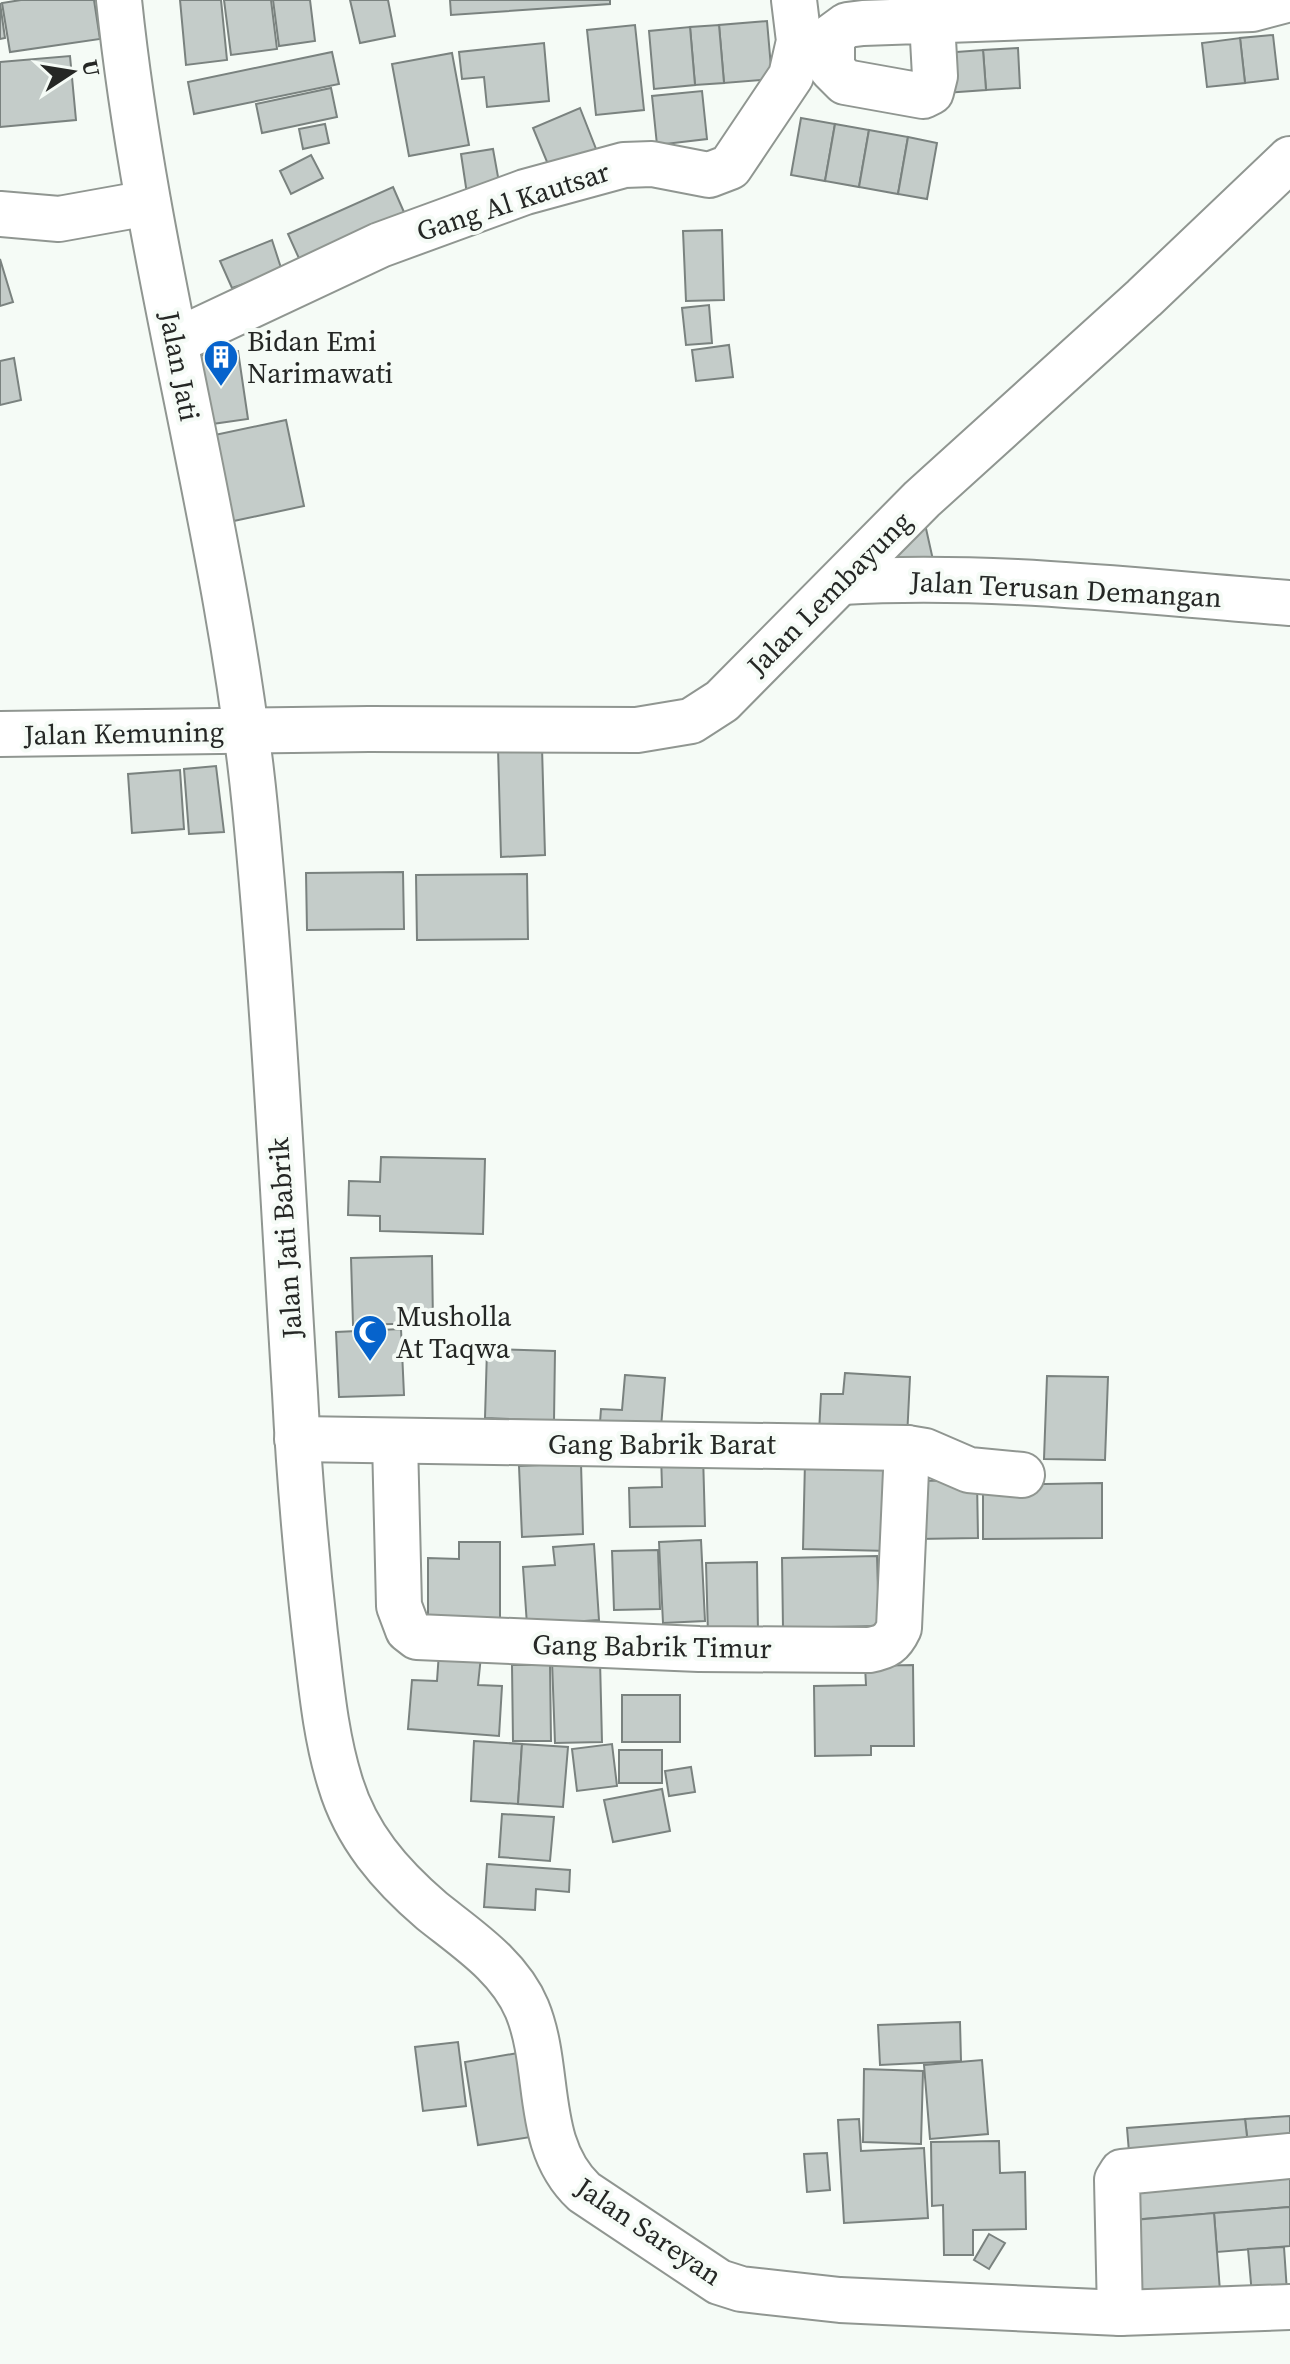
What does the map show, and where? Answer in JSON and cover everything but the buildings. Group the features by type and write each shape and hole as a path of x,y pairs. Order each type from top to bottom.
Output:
{"street":[{"name":"Jalan Jati","path":"119,0 136,147 176,341 248,731"},
{"name":"Gang Al Kautsar","path":"176,341 380,245 525,192 624,165 652,164 709,175 730,167 791,76 799,41 794,0"},
{"path":"932,21 1252,9 1286,0"},
{"name":"Jalan Lembayung","path":"248,731 637,730 677,725 722,701 922,499 1144,298 1290,159"},
{"path":"0,214 59,219 148,203"},
{"name":"Jalan Terusan Demangan","path":"842,582 927,577 1290,603"},
{"name":"Jalan Kemuning","path":"0,734 248,731"},
{"name":"Jalan Jati Babrik","path":"248,731 264,909 297,1439 308,1569 330,1744"},
{"name":"Gang Babrik Barat","path":"297,1439 907,1448 925,1451 969,1470 1022,1475"},
{"name":"Gang Babrik Timur","path":"395,1441 399,1606 408,1630 417,1637 699,1649 869,1650 893,1641 899,1628 907,1448"},
{"name":"Jalan Sareyan","path":"330,1744 345,1797 370,1847 391,1875 492,1960 526,2007 540,2061 554,2150 571,2180 584,2192 719,2282 741,2289 840,2300 1120,2313 1290,2307"},
{"path":"1120,2313 1117,2180 1122,2172 1290,2156"}],"place":[{"name":"Bidan Emi Narimawati","path":"221,388"},
{"name":"Musholla At Taqwa","path":"370,1363"}]}
